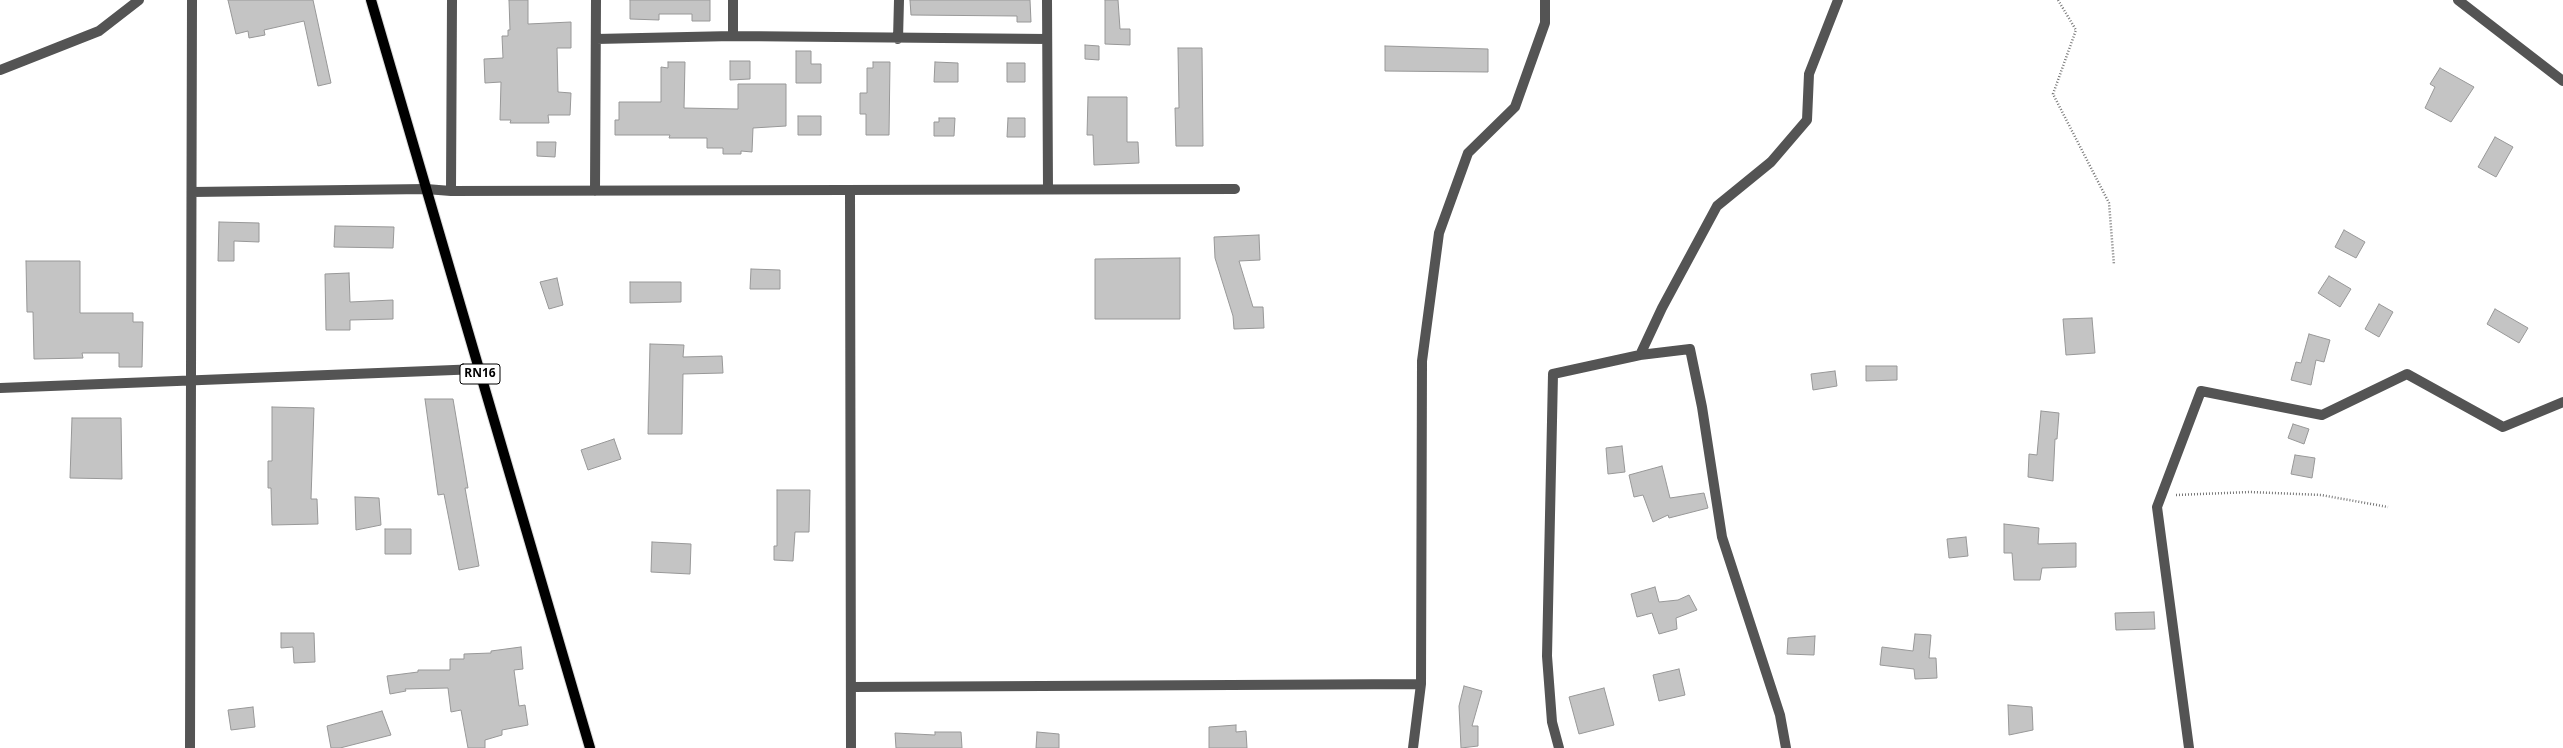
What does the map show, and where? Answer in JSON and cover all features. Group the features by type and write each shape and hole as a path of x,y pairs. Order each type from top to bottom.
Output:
{"main road":[{"name":"RN16","path":"371,0 590,748"}],"street":[{"path":"0,70 99,31 139,0"},
{"path":"190,748 192,0"},
{"path":"451,191 452,0"},
{"path":"595,191 596,0"},
{"path":"733,0 733,36"},
{"path":"898,39 899,0"},
{"path":"1047,0 1048,190"},
{"path":"1413,748 1422,684 1422,361 1439,233 1468,153 1515,107 1545,22 1545,0"},
{"path":"1640,355 1662,308 1717,206 1771,162 1807,120 1809,74 1838,0"},
{"path":"2458,0 2563,81"},
{"path":"596,39 733,36 898,39 1047,39"},
{"path":"192,192 426,189 451,191 1235,189"},
{"path":"850,190 851,748"},
{"path":"1560,748 1552,722 1547,656 1553,374 1640,355 1690,349 1702,407 1722,537 1780,715 1786,748"},
{"path":"0,388 479,370"},
{"path":"2189,748 2157,507 2200,391 2322,415 2407,374 2503,427 2563,402"},
{"path":"852,687 1422,684"}],"path":[{"path":"2058,0 2076,30 2054,94 2109,203 2114,265"},
{"path":"2161,495 2250,492 2321,495 2388,507"}],"building":[{"path":"228,0 313,0 331,83 318,86 304,21 264,30 265,35 249,38 248,31 236,34"},
{"path":"509,0 528,0 528,24 571,22 571,48 557,48 558,92 571,93 570,115 548,115 549,123 510,123 511,120 500,120 501,82 485,83 484,59 503,58 502,36 508,36 508,30 510,30"},
{"path":"630,0 710,0 710,21 692,21 692,14 659,14 659,20 630,19"},
{"path":"910,0 1030,0 1031,22 1017,22 1017,16 911,15"},
{"path":"1105,0 1118,0 1120,29 1130,29 1130,45 1105,44"},
{"path":"1085,45 1099,46 1099,60 1085,59"},
{"path":"1385,46 1488,49 1488,72 1385,71"},
{"path":"1178,48 1202,48 1203,146 1176,146 1175,108 1179,108"},
{"path":"796,51 811,51 811,64 821,64 821,83 796,83"},
{"path":"730,61 750,61 750,79 730,80"},
{"path":"668,62 685,62 684,108 738,109 738,84 786,84 786,126 753,128 752,152 741,151 741,154 723,154 723,148 707,148 707,138 669,138 670,135 615,135 615,120 619,120 619,102 661,102 661,67 668,68"},
{"path":"873,62 890,62 889,135 866,135 866,114 860,114 860,93 867,93 867,68 873,68"},
{"path":"935,62 958,63 958,82 934,82"},
{"path":"1007,63 1025,63 1025,82 1007,82"},
{"path":"2440,68 2474,87 2451,122 2425,108 2435,87 2430,84"},
{"path":"1088,97 1127,97 1127,142 1138,142 1139,163 1094,165 1093,135 1087,135"},
{"path":"798,116 821,116 821,135 798,135"},
{"path":"939,118 955,118 954,136 934,136 934,122 939,122"},
{"path":"1008,118 1025,118 1025,137 1007,137"},
{"path":"2495,137 2513,147 2496,177 2478,167"},
{"path":"537,142 556,142 555,157 537,156"},
{"path":"219,222 259,223 259,242 234,241 234,261 218,261"},
{"path":"335,226 394,227 393,248 334,247"},
{"path":"2344,230 2365,242 2356,258 2335,247"},
{"path":"1259,235 1260,260 1239,261 1253,307 1263,307 1264,328 1234,329 1233,316 1215,258 1214,237"},
{"path":"1180,258 1180,319 1095,319 1095,259"},
{"path":"26,261 80,261 80,313 133,313 133,322 143,322 142,367 119,367 119,353 82,353 83,358 34,359 33,312 27,312"},
{"path":"751,269 780,270 780,289 750,289"},
{"path":"349,273 350,302 393,300 393,319 350,320 350,330 326,330 325,274"},
{"path":"2329,276 2351,289 2340,307 2318,293"},
{"path":"557,278 563,305 549,309 540,282"},
{"path":"630,282 681,282 681,302 630,303"},
{"path":"2379,304 2393,312 2379,337 2365,329"},
{"path":"2495,309 2528,328 2519,343 2487,324"},
{"path":"2092,318 2095,353 2066,355 2063,319"},
{"path":"2309,334 2330,340 2324,362 2316,360 2311,385 2291,380 2296,362 2301,363"},
{"path":"650,344 684,345 683,357 722,356 723,373 683,374 682,434 648,434"},
{"path":"1866,366 1897,366 1897,380 1866,381"},
{"path":"1835,371 1837,386 1813,390 1811,374"},
{"path":"425,399 453,399 468,488 465,488 479,566 459,570 444,494 438,495"},
{"path":"272,407 314,408 311,499 317,499 318,524 272,525 271,488 268,488 268,461 272,461"},
{"path":"2041,411 2059,413 2057,439 2055,439 2053,481 2028,477 2029,454 2037,455"},
{"path":"72,418 121,418 122,479 70,478"},
{"path":"2293,424 2309,429 2304,444 2288,438"},
{"path":"614,439 621,459 588,470 581,450"},
{"path":"1622,446 1625,472 1608,474 1606,448"},
{"path":"2295,455 2315,458 2312,478 2291,474"},
{"path":"1662,466 1670,498 1704,493 1708,508 1669,518 1668,515 1653,522 1643,495 1634,497 1629,475"},
{"path":"777,490 810,490 809,532 795,532 793,561 774,560 774,546 777,546"},
{"path":"355,497 379,498 381,525 356,530"},
{"path":"2004,524 2039,528 2038,544 2076,543 2076,567 2042,568 2040,580 2014,580 2012,553 2004,553"},
{"path":"385,529 411,529 411,554 385,554"},
{"path":"1966,537 1968,556 1949,558 1947,539"},
{"path":"652,542 691,544 690,574 651,572"},
{"path":"1655,587 1659,602 1678,600 1689,595 1697,610 1676,618 1677,629 1659,634 1652,613 1637,617 1631,594"},
{"path":"2154,612 2155,629 2116,630 2115,613"},
{"path":"281,633 314,633 315,662 294,663 293,647 281,648"},
{"path":"1915,634 1931,635 1929,658 1936,658 1937,678 1915,679 1914,669 1880,665 1882,647 1913,651"},
{"path":"1815,636 1814,655 1787,654 1788,638"},
{"path":"521,647 523,669 514,670 519,706 525,705 528,725 502,730 502,735 485,740 485,748 468,748 461,710 451,712 448,688 405,689 406,691 390,694 387,676 418,672 418,670 450,670 450,659 464,659 464,654 491,653 491,651"},
{"path":"1679,669 1685,695 1659,701 1653,675"},
{"path":"1464,686 1482,691 1472,726 1478,726 1478,746 1461,748 1459,706"},
{"path":"1604,688 1614,725 1579,734 1569,697"},
{"path":"2008,705 2032,707 2033,730 2009,735"},
{"path":"253,707 255,727 231,730 228,710"},
{"path":"382,711 391,735 340,748 331,748 327,726"},
{"path":"1236,725 1236,732 1246,731 1247,748 1209,748 1209,727"},
{"path":"935,732 961,732 962,748 896,748 895,733 935,735"},
{"path":"1037,732 1059,734 1059,748 1036,748"}]}
